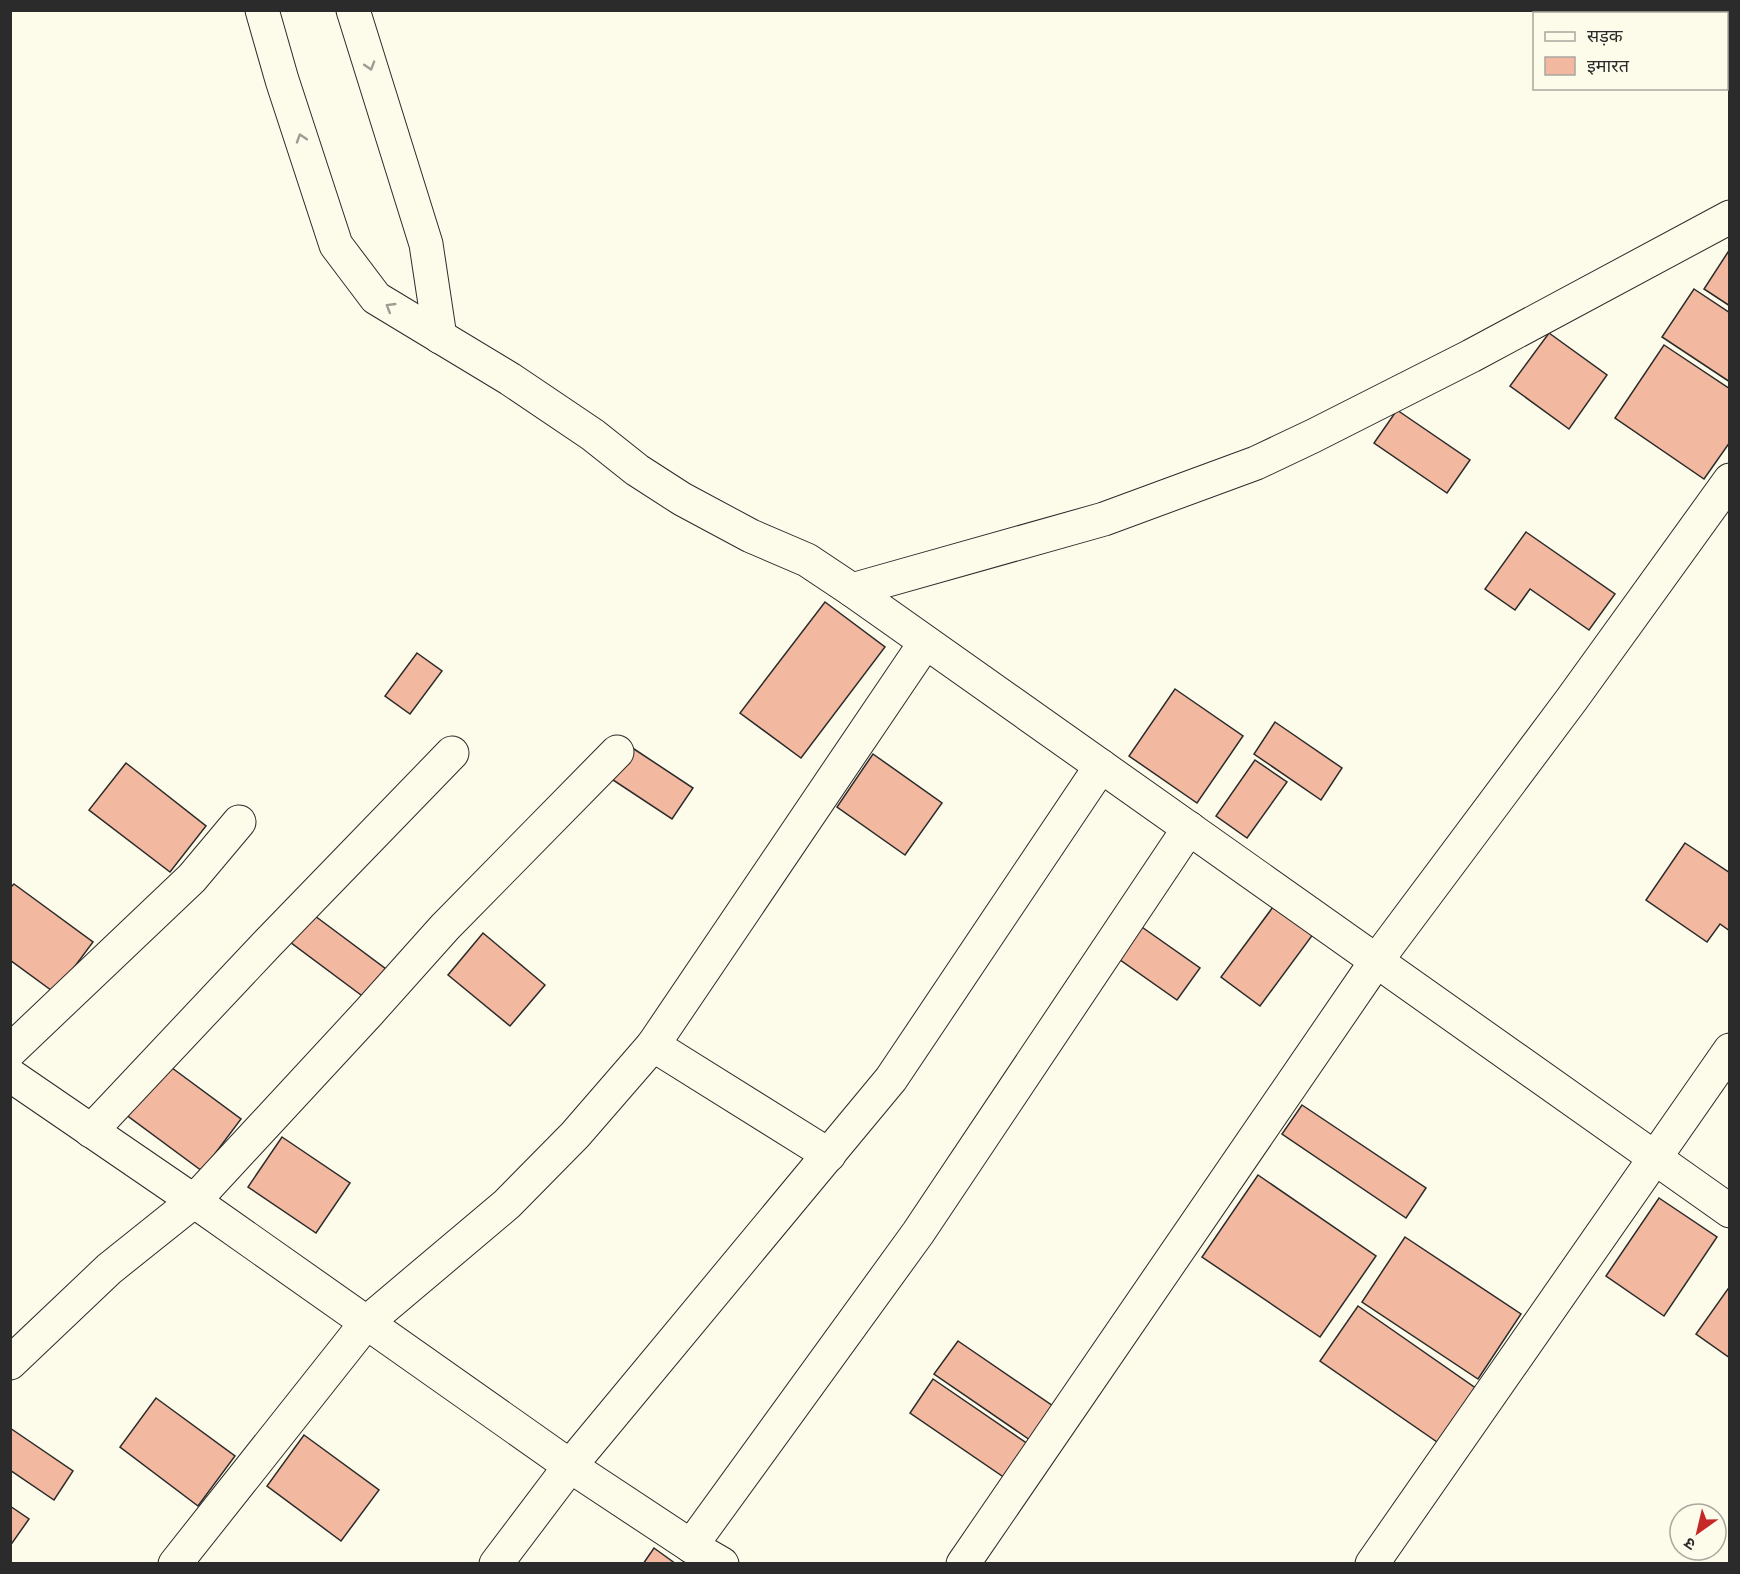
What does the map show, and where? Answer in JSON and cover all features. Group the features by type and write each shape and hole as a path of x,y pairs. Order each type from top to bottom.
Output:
{"street":[{"path":"262,10 282,80 336,245 376,298 510,379 682,499 751,536 807,560 852,590 1730,1211"},
{"path":"353,10 426,244 440,337"},
{"path":"852,590 1104,519 1256,463 1471,356 1730,218"},
{"path":"963,1563 1377,960 1572,699 1730,480"},
{"path":"175,1563 366,1323 507,1204 575,1135 653,1045 925,643"},
{"path":"10,1363 109,1269 194,1201 445,927 617,752"},
{"path":"91,1131 267,944 452,753"},
{"path":"496,1563 570,1466 891,1079 1101,766"},
{"path":"10,1051 192,878 239,822"},
{"path":"691,1546 918,1233 1189,828"},
{"path":"653,1045 829,1155"},
{"path":"1372,1563 1730,1050"},
{"path":"10,1075 194,1201 570,1466 691,1546 722,1563"}],"building":[{"path":"1730,249 1730,306 1704,289"},
{"path":"1694,289 1730,313 1730,382 1662,337"},
{"path":"1549,333 1607,375 1569,429 1510,386"},
{"path":"1664,345 1730,389 1730,442 1704,479 1615,418"},
{"path":"1397,410 1470,460 1447,493 1374,443"},
{"path":"1526,532 1615,594 1589,630 1530,589 1515,610 1485,589"},
{"path":"825,602 885,647 801,758 740,713"},
{"path":"417,653 442,671 410,714 385,696"},
{"path":"1175,689 1243,736 1197,803 1129,756"},
{"path":"1275,722 1342,768 1321,800 1254,754"},
{"path":"631,747 693,788 672,819 610,778"},
{"path":"873,754 942,803 905,855 837,807"},
{"path":"1255,760 1287,782 1247,838 1216,816"},
{"path":"126,763 206,826 170,872 89,810"},
{"path":"1685,843 1730,873 1730,931 1720,924 1707,942 1646,900"},
{"path":"14,884 93,942 55,993 10,960 10,888"},
{"path":"1276,903 1314,933 1260,1006 1221,977"},
{"path":"311,913 386,969 365,998 290,942"},
{"path":"1139,925 1200,968 1177,1000 1116,957"},
{"path":"483,933 545,985 510,1026 448,975"},
{"path":"164,1062 241,1119 202,1171 125,1114"},
{"path":"1302,1105 1426,1188 1406,1218 1282,1134"},
{"path":"282,1137 350,1183 316,1233 248,1187"},
{"path":"1258,1175 1376,1256 1320,1337 1202,1257"},
{"path":"1659,1198 1717,1237 1664,1316 1606,1276"},
{"path":"1405,1237 1521,1314 1478,1379 1362,1302"},
{"path":"1730,1286 1730,1358 1696,1334"},
{"path":"1358,1306 1477,1389 1440,1444 1320,1361"},
{"path":"958,1341 1053,1406 1030,1440 934,1374"},
{"path":"933,1379 1028,1444 1005,1478 910,1413"},
{"path":"156,1398 235,1456 198,1506 120,1447"},
{"path":"10,1428 73,1471 54,1500 10,1470"},
{"path":"304,1435 379,1490 341,1541 267,1486"},
{"path":"10,1506 29,1519 10,1546"},
{"path":"654,1548 676,1564 643,1564"}]}
